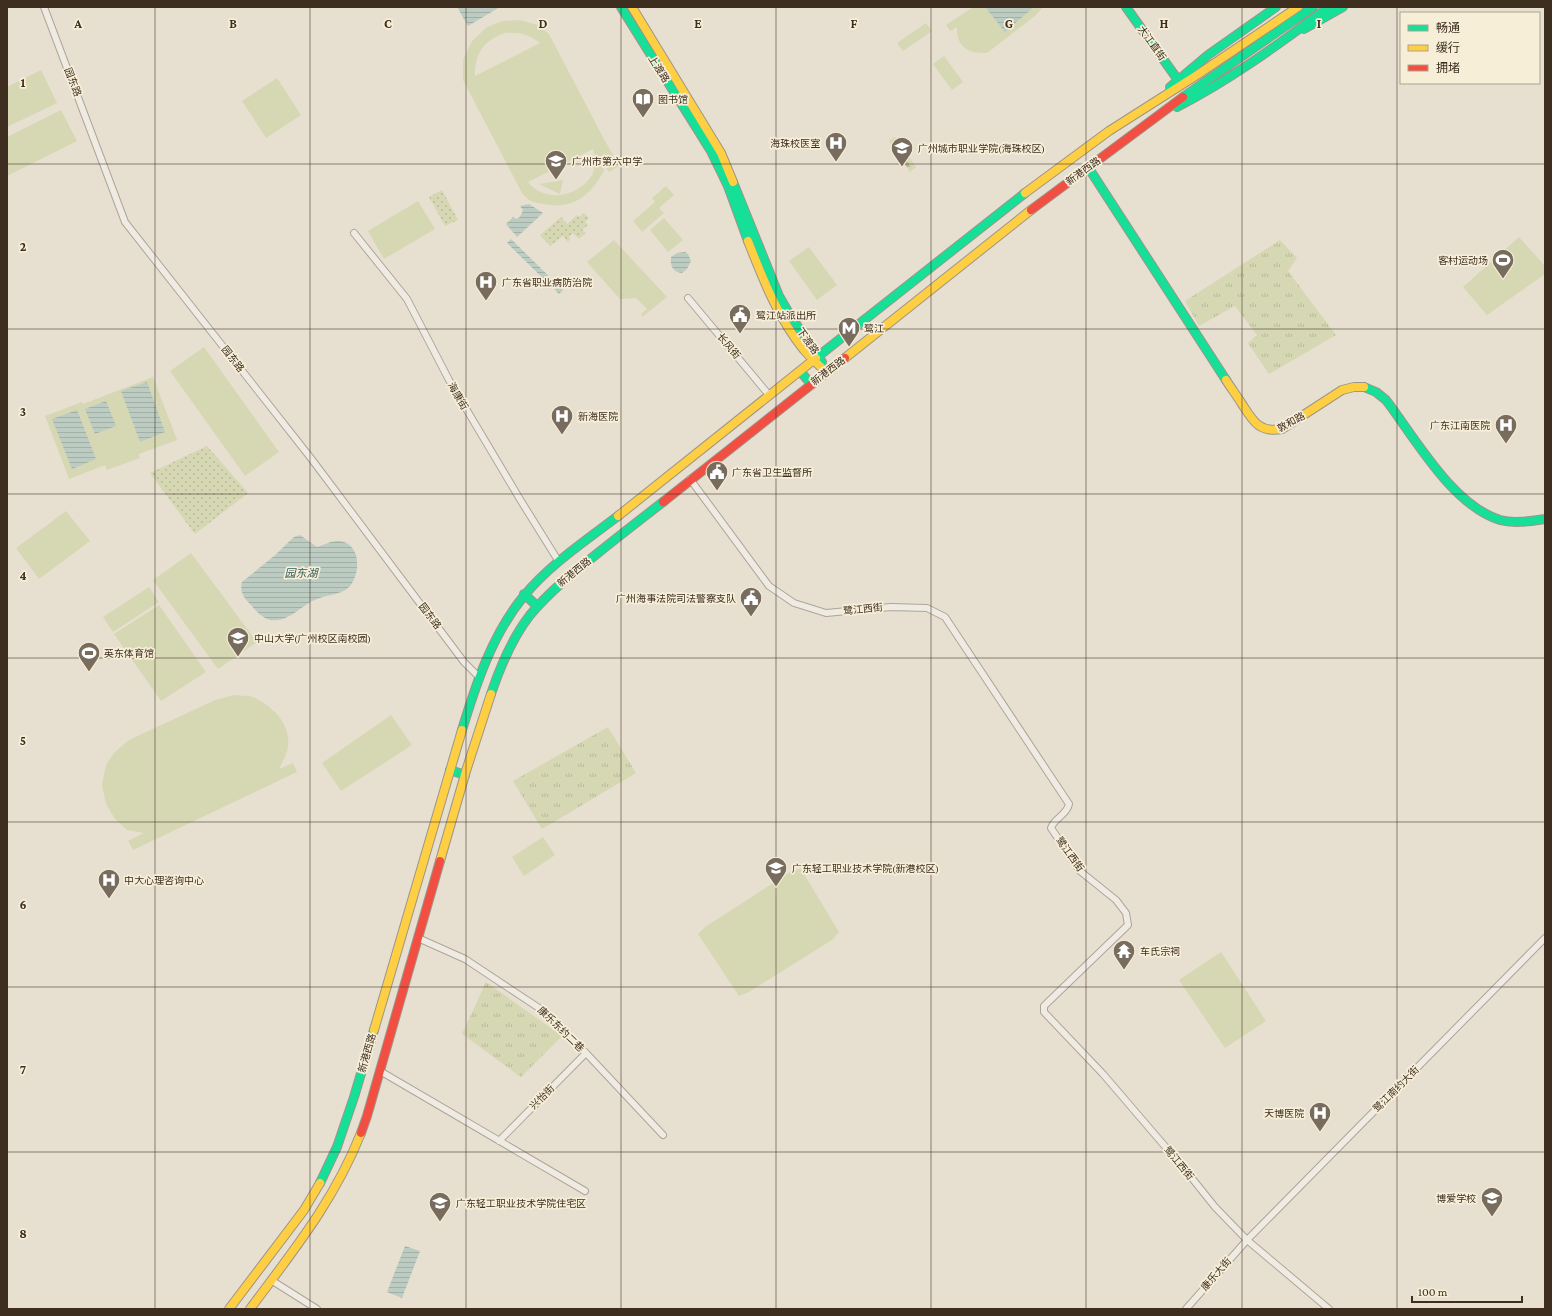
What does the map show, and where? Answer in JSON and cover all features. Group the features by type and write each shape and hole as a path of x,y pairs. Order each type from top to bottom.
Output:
{"main road":[{"name":"上渡路","path":"621,7 702,128"},
{"name":"上渡路","path":"632,7 702,128"},
{"name":"大江直街","path":"1126,7 1178,80"},
{"path":"1153,103 1178,80 1238,33 1276,7"},
{"name":"新港西路","path":"229,1309 304,1210 322,1179 337,1147 354,1097 450,770 480,678 499,633 524,594 559,562 1043,179 1109,131 1298,7"},
{"path":"1159,116 1211,88 1289,37 1329,7"},
{"path":"1289,37 1343,7"},
{"name":"新港西路","path":"250,1309 319,1215 346,1168 367,1116 465,775 496,679 516,637 537,606 572,573 1010,226 1205,81 1312,8"},
{"name":"下渡路","path":"702,128 725,162 780,296 816,358 826,372"},
{"name":"敦和路","path":"1088,167 1253,421 1259,427 1273,431 1282,429 1342,390 1350,387 1366,386 1375,390 1386,400 1442,475 1460,494 1481,511 1500,520 1545,519"},
{"path":"849,333 860,346"},
{"path":"800,371 811,384"},
{"path":"524,594 537,606"},
{"path":"450,770 465,775"}],"street":[{"name":"园东路","path":"44,7 125,222 310,457 464,662 480,678"},
{"name":"海康街","path":"354,233 407,299 449,380 559,562"},
{"name":"长风街","path":"688,298 769,395"},
{"name":"鹭江西街","path":"690,479 769,586 794,603 826,613 891,607 927,608 945,616 1069,804 1068,810 1052,824 1051,828 1080,871 1116,900 1126,913 1128,925 1044,1006 1044,1012 1103,1074 1215,1207 1247,1240 1329,1309"},
{"name":"康乐东约二巷","path":"418,938 466,959 542,1010 586,1053 663,1135"},
{"name":"鹭江南约大街","path":"1247,1240 1545,938"},
{"name":"兴怡街","path":"499,1141 586,1053"},
{"path":"380,1071 585,1191"},
{"name":"康乐大街","path":"1186,1309 1247,1240"},
{"path":"271,1280 317,1309"}],"green space":[{"path":"973,7 1043,7 1036,15 987,53 980,53 964,48 957,34 957,27 950,31 946,25"},
{"path":"520,20 537,25 549,34 619,166 609,172 600,157 604,171 599,180 586,194 572,203 554,205 534,202 529,200 522,193 463,80 463,60 472,41 487,27 503,21","holes":["505,33 524,34 540,43 475,76 475,68 482,49 491,40","593,149 594,164 592,175 584,185 576,190 559,195 551,195 542,193 528,182"]},
{"path":"926,23 932,31 903,51 897,43"},
{"path":"944,56 963,82 952,90 933,64"},
{"path":"41,70 57,103 7,127 7,87"},
{"path":"277,78 301,115 266,138 242,101"},
{"path":"61,110 77,141 7,176 7,137"},
{"path":"895,137 916,167 910,172 889,141"},
{"path":"563,180 560,194 539,184"},
{"path":"666,186 674,195 659,208 664,213 642,232 633,221 655,202 652,198"},
{"path":"442,190 458,220 445,226 429,197"},
{"path":"418,201 435,229 384,259 368,231"},
{"path":"584,213 589,218 585,222 588,225 582,230 586,233 579,239 573,233 569,237 570,239 568,242 563,236 550,246 540,235 561,217 567,224 577,215 579,217"},
{"path":"664,218 683,240 668,252 650,230"},
{"name":"客村运动场","path":"1519,237 1545,266 1545,274 1487,315 1463,287"},
{"path":"614,240 667,297 642,317 641,314 647,309 636,298 620,299 587,262"},
{"path":"1280,240 1297,258 1288,271 1336,335 1269,374 1248,343 1257,335 1235,306 1199,326 1185,301"},
{"path":"809,247 837,285 817,300 789,261"},
{"path":"204,347 279,452 245,476 170,371"},
{"path":"153,377 177,440 139,454 140,458 107,470 105,465 69,479 45,416 82,402 83,404"},
{"path":"207,446 248,493 195,534 150,473"},
{"path":"66,511 90,541 39,579 16,548"},
{"path":"191,553 257,642 218,669 153,580"},
{"path":"149,587 159,602 113,632 103,617"},
{"path":"159,605 206,672 161,701 114,634"},
{"path":"234,695 251,696 271,708 276,713 287,730 288,737 286,754 279,769 293,763 297,772 133,850 128,841 144,833 127,830 115,819 106,804 102,785 106,765 114,753 129,740 215,700"},
{"path":"391,715 412,745 341,791 322,763"},
{"path":"608,727 636,773 542,829 513,781"},
{"path":"543,837 555,855 524,876 512,857"},
{"path":"801,869 839,932 832,940 749,992 739,996 698,934 705,927 792,871"},
{"path":"1221,952 1266,1021 1225,1048 1179,980"},
{"path":"486,982 562,1036 521,1077 462,1034"}],"water":[{"path":"457,7 500,7 468,26"},
{"path":"985,7 1034,7 1005,32"},
{"path":"529,204 543,213 517,237 506,224 513,217 516,219 520,217 523,210 520,206"},
{"path":"511,239 563,290 559,294 507,243"},
{"path":"685,252 688,254 691,261 687,269 682,273 674,270 671,263 671,257 677,253"},
{"path":"147,382 165,432 140,442 121,391"},
{"path":"106,401 116,426 95,434 85,409"},
{"path":"77,410 96,459 72,469 52,419"},
{"name":"园东湖","path":"300,535 317,547 337,541 347,543 356,554 357,569 355,576 348,588 337,594 314,600 284,619 267,619 257,612 245,598 241,589 242,582 274,556 294,537"},
{"path":"405,1246 420,1251 402,1298 387,1292"}],"traffic: fast":[{"path":"621,7 711,151 728,186 748,241"},
{"path":"1126,7 1178,80"},
{"path":"1170,87 1208,55 1276,7"},
{"path":"1183,97 1313,7"},
{"path":"1177,107 1236,73 1329,7"},
{"path":"1304,29 1343,7"},
{"path":"1088,167 1226,380"},
{"path":"733,182 779,296 822,362"},
{"path":"816,358 1025,193"},
{"path":"800,371 811,384"},
{"path":"1364,387 1376,392 1386,400 1436,469 1466,500 1483,512 1500,520 1517,522 1545,519"},
{"path":"491,694 498,673 513,643 530,615 538,606 571,575 663,502"},
{"path":"462,730 486,660 502,627 512,612 533,585 544,574 618,516"},
{"path":"524,594 537,606"},
{"path":"450,770 465,775"},
{"path":"320,1183 337,1147 374,1030"}],"traffic: slow":[{"path":"632,7 721,153 733,182"},
{"path":"1025,193 1109,131 1197,75 1298,7"},
{"path":"845,358 1031,210"},
{"path":"748,241 765,284 786,325 804,350 826,372"},
{"path":"618,516 816,358"},
{"path":"1226,380 1253,420 1262,427 1274,430 1282,429 1342,390 1354,387 1364,387"},
{"path":"440,861 466,771 491,694"},
{"path":"374,1030 462,730"},
{"path":"250,1309 312,1225 338,1181 361,1133"},
{"path":"229,1309 304,1210 320,1183"}],"traffic: jam":[{"path":"1031,210 1183,97"},
{"path":"663,502 845,358"},
{"path":"361,1133 440,861"}],"place":[{"name":"图书馆","path":"643,118"},
{"name":"海珠校医室","path":"836,162"},
{"name":"广州城市职业学院(海珠校区)","path":"902,168"},
{"name":"广州市第六中学","path":"556,180"},
{"name":"客村运动场","path":"1503,280"},
{"name":"广东省职业病防治院","path":"486,302"},
{"name":"鹭江站派出所","path":"740,334"},
{"name":"鹭江","path":"849,348"},
{"name":"新海医院","path":"562,436"},
{"name":"广东江南医院","path":"1506,444"},
{"name":"广东省卫生监督所","path":"717,492"},
{"name":"广州海事法院司法警察支队","path":"751,618"},
{"name":"中山大学(广州校区南校园)","path":"238,658"},
{"name":"英东体育馆","path":"89,672"},
{"name":"广东轻工职业技术学院(新港校区)","path":"776,888"},
{"name":"中大心理咨询中心","path":"109,900"},
{"name":"车氏宗祠","path":"1124,970"},
{"name":"天博医院","path":"1320,1132"},
{"name":"博爱学校","path":"1492,1218"},
{"name":"广东轻工职业技术学院住宅区","path":"440,1222"}]}
